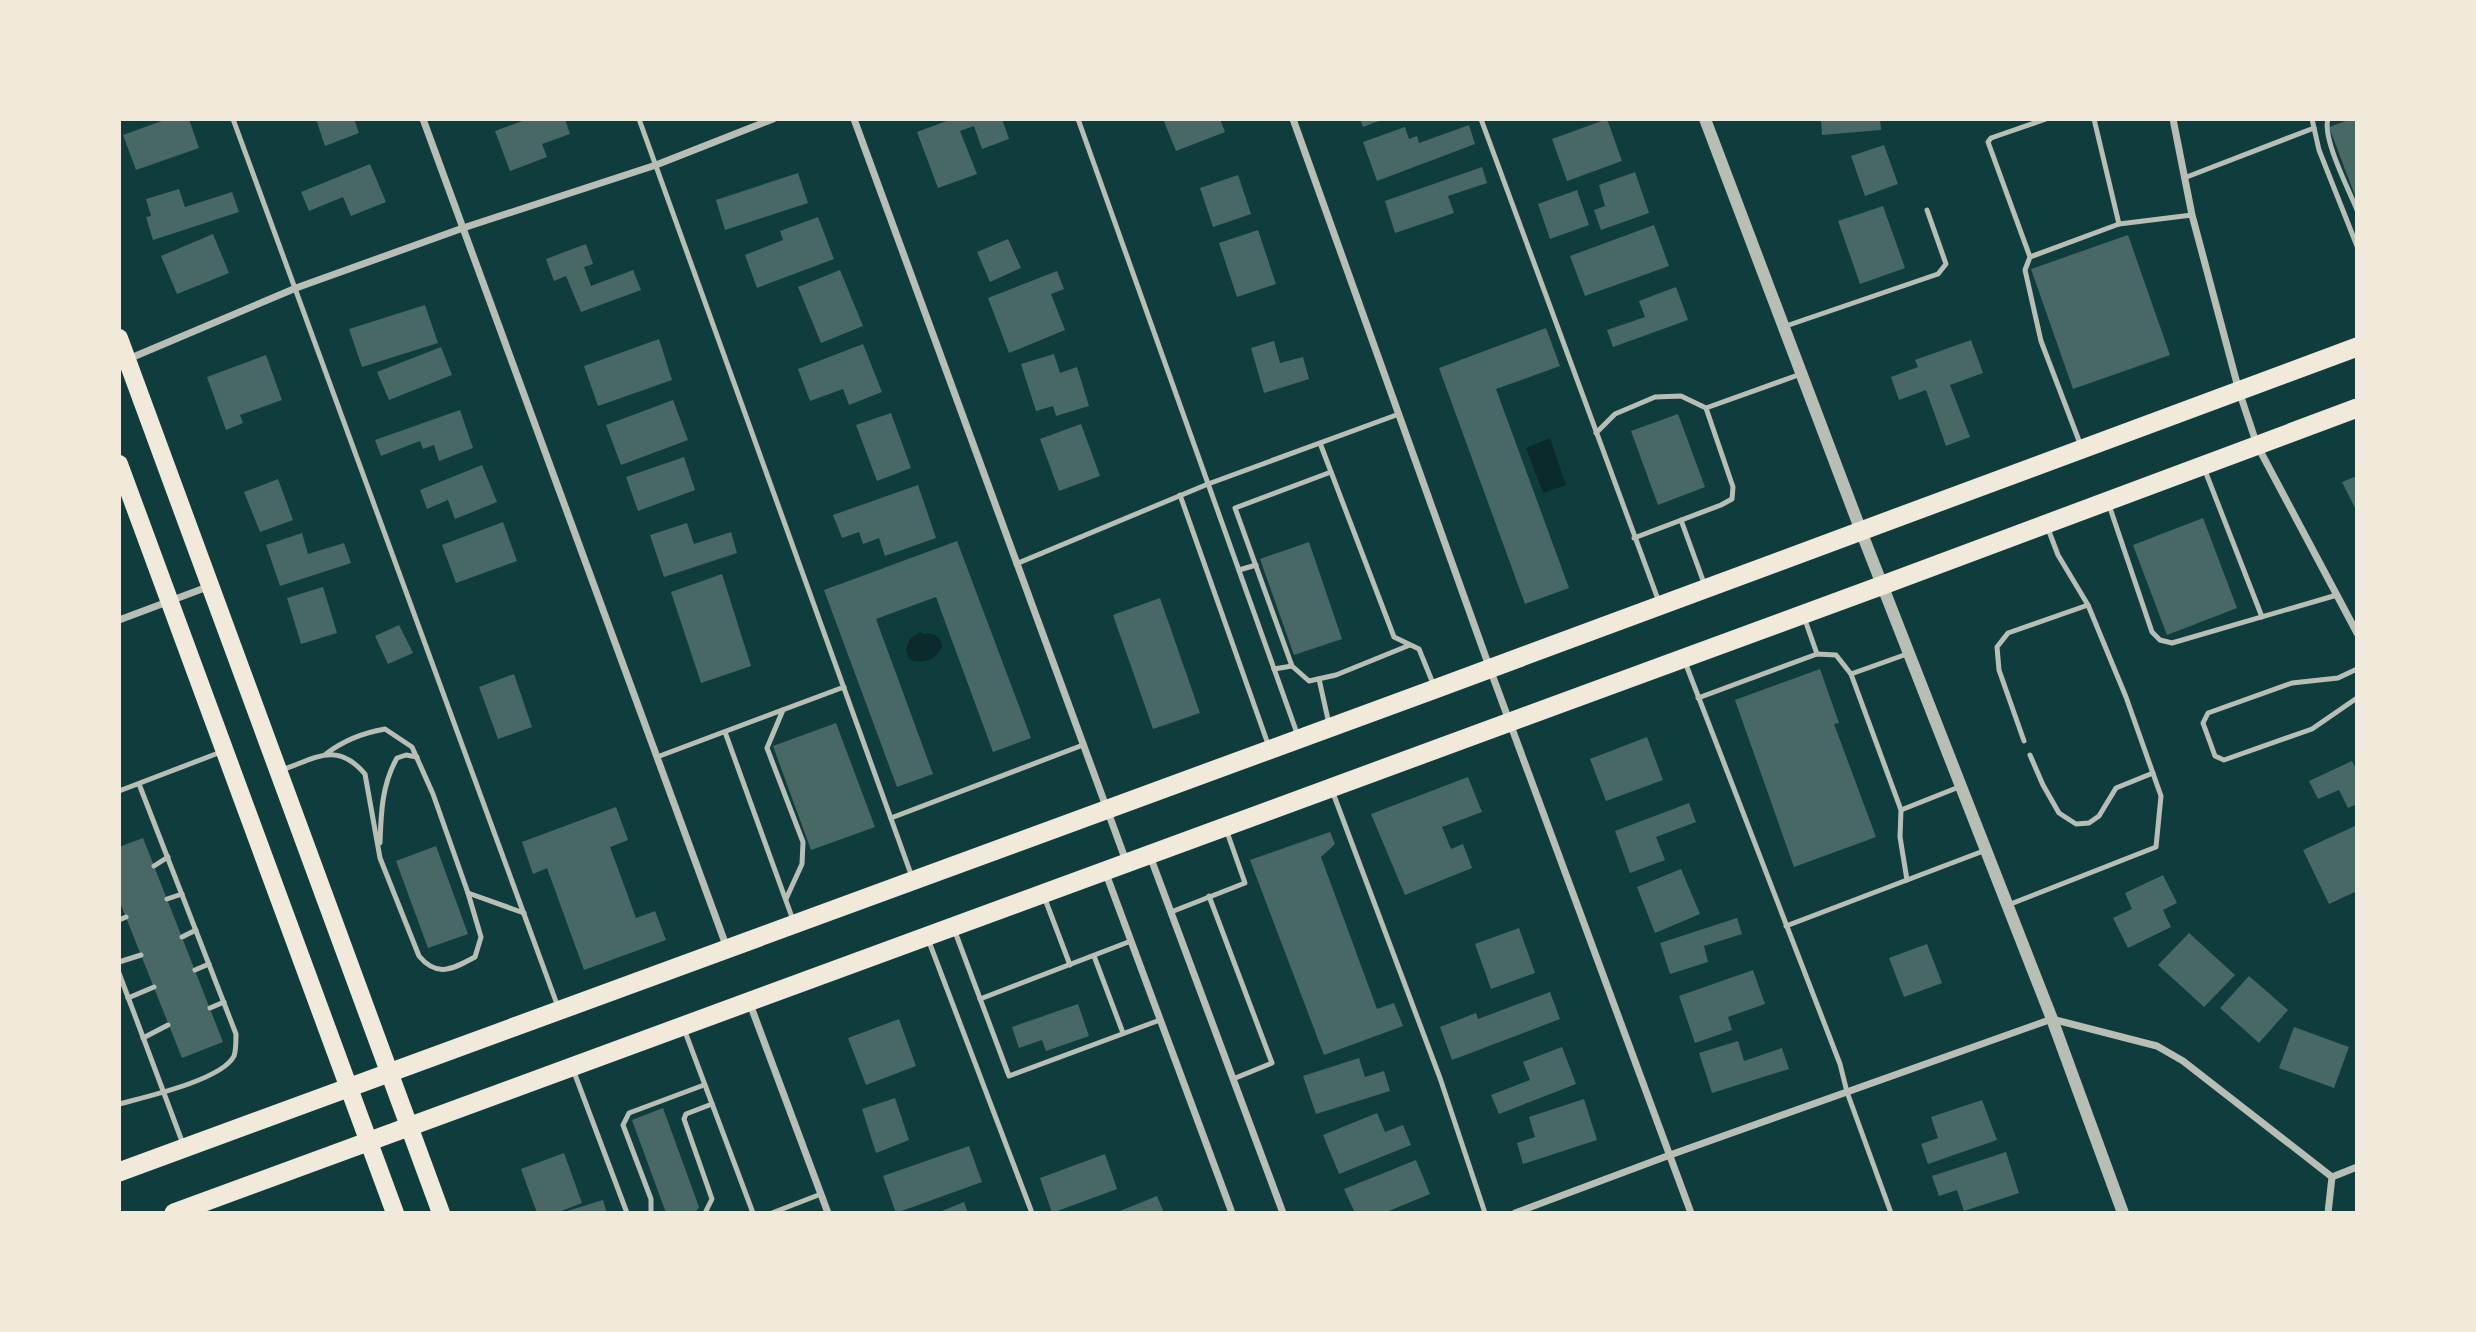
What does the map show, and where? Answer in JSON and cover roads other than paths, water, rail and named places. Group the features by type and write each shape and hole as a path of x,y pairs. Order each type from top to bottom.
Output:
{"highway":[{"path":"119,1172 1490,669 2357,347"},
{"path":"176,1213 2357,408"}],"main road":[{"path":"119,338 123,362 211,586 441,1213"},
{"path":"119,464 395,1213"}],"street":[{"path":"423,119 728,949"},
{"path":"123,362 296,288 463,228 656,165 773,119"},
{"path":"854,119 1126,862"},
{"path":"1293,119 1490,669 1691,1213"},
{"path":"1705,119 1861,531 2052,1019 2123,1213"},
{"path":"2173,119 2192,215 2239,391 2257,445 2357,633"},
{"path":"119,620 211,586"},
{"path":"1149,854 1283,1213"},
{"path":"1104,870 1232,1213"},
{"path":"749,1001 828,1213"},
{"path":"1515,1213 2052,1019 2157,1046 2183,1060 2332,1177"},
{"path":"2332,1177 2357,1167"},
{"path":"2328,1213 2332,1177"}],"lane":[{"path":"233,119 559,1010"},
{"path":"639,119 914,881"},
{"path":"1078,119 1299,739"},
{"path":"1481,119 1660,605"},
{"path":"2046,119 1991,138 1988,142 2030,257 2025,270 2041,341 2082,449"},
{"path":"2094,119 2119,224"},
{"path":"2312,119 2319,150 2357,246"},
{"path":"2328,119 2328,136 2357,210"},
{"path":"2184,178 2314,128"},
{"path":"1783,327 1938,274 1946,264 1927,210"},
{"path":"2030,257 2119,224 2192,215"},
{"path":"1597,433 1615,414 1655,397 1681,396 1706,408 1801,374"},
{"path":"1634,538 1732,499 1733,487 1706,408"},
{"path":"1016,564 1208,484 1399,414"},
{"path":"1320,443 1394,637 1419,649 1435,689"},
{"path":"2203,465 2262,617"},
{"path":"1331,472 1235,508 1292,666 1309,681 1336,675 1410,645"},
{"path":"1180,495 1270,750"},
{"path":"2107,500 2152,632 2160,640 2172,643 2337,595"},
{"path":"1681,520 1706,588"},
{"path":"2008,905 2157,847 2161,796 2088,605 2058,555 2046,523"},
{"path":"1239,570 1256,565"},
{"path":"2024,741 1998,670 1997,647 2008,633 2088,605"},
{"path":"1802,614 1817,654"},
{"path":"1851,674 1910,653"},
{"path":"1698,698 1817,654 1836,655 1851,674 1901,810 1900,837 1907,880"},
{"path":"1683,657 1840,1064 1847,1091 1891,1213"},
{"path":"1274,669 1292,666"},
{"path":"2357,669 2338,678 2292,683 2208,713 2203,723 2215,756 2224,760 2312,729 2357,698"},
{"path":"1319,679 1330,727"},
{"path":"657,757 844,687"},
{"path":"783,710 767,748 803,842 802,864 786,899"},
{"path":"279,771 326,754 341,742 368,732 385,729 412,747 433,794 468,893 481,937 475,957 442,971 427,966 419,956 380,858 365,774 357,765 339,754 326,754"},
{"path":"725,732 795,924"},
{"path":"891,818 1083,745"},
{"path":"119,791 225,751"},
{"path":"380,858 381,815 389,772 397,758 406,755 417,757"},
{"path":"2030,755 2059,813 2076,824 2089,823 2099,816 2116,788 2153,773"},
{"path":"119,1104 164,1093 218,1072 234,1056 236,1034 139,783"},
{"path":"1901,810 1961,786"},
{"path":"1331,787 1440,1078 1485,1213"},
{"path":"1171,912 1245,883 1224,826"},
{"path":"1787,926 1986,850"},
{"path":"154,866 168,857"},
{"path":"468,893 523,913"},
{"path":"1042,893 1070,965"},
{"path":"167,899 182,894"},
{"path":"1209,896 1272,1063 1233,1079"},
{"path":"119,920 126,917"},
{"path":"953,926 1009,1076 1160,1020"},
{"path":"182,937 196,930"},
{"path":"927,936 1032,1213"},
{"path":"981,999 1131,942"},
{"path":"119,962 141,955"},
{"path":"1094,956 1123,1033"},
{"path":"195,971 209,964"},
{"path":"119,973 184,1148"},
{"path":"128,998 154,987"},
{"path":"210,1008 224,1002"},
{"path":"143,1038 169,1025"},
{"path":"682,1026 753,1213"},
{"path":"571,1066 627,1213"},
{"path":"651,1213 651,1199 623,1125 625,1118 638,1109 704,1085"},
{"path":"705,1213 712,1199 684,1119 686,1114 712,1104"},
{"path":"772,1213 821,1194"}],"water":[{"path":"1550,438 1566,485 1543,493 1526,448"},
{"path":"921,631 922,634 936,635 942,647 933,658 914,661 909,659 906,649 910,639"}]}
